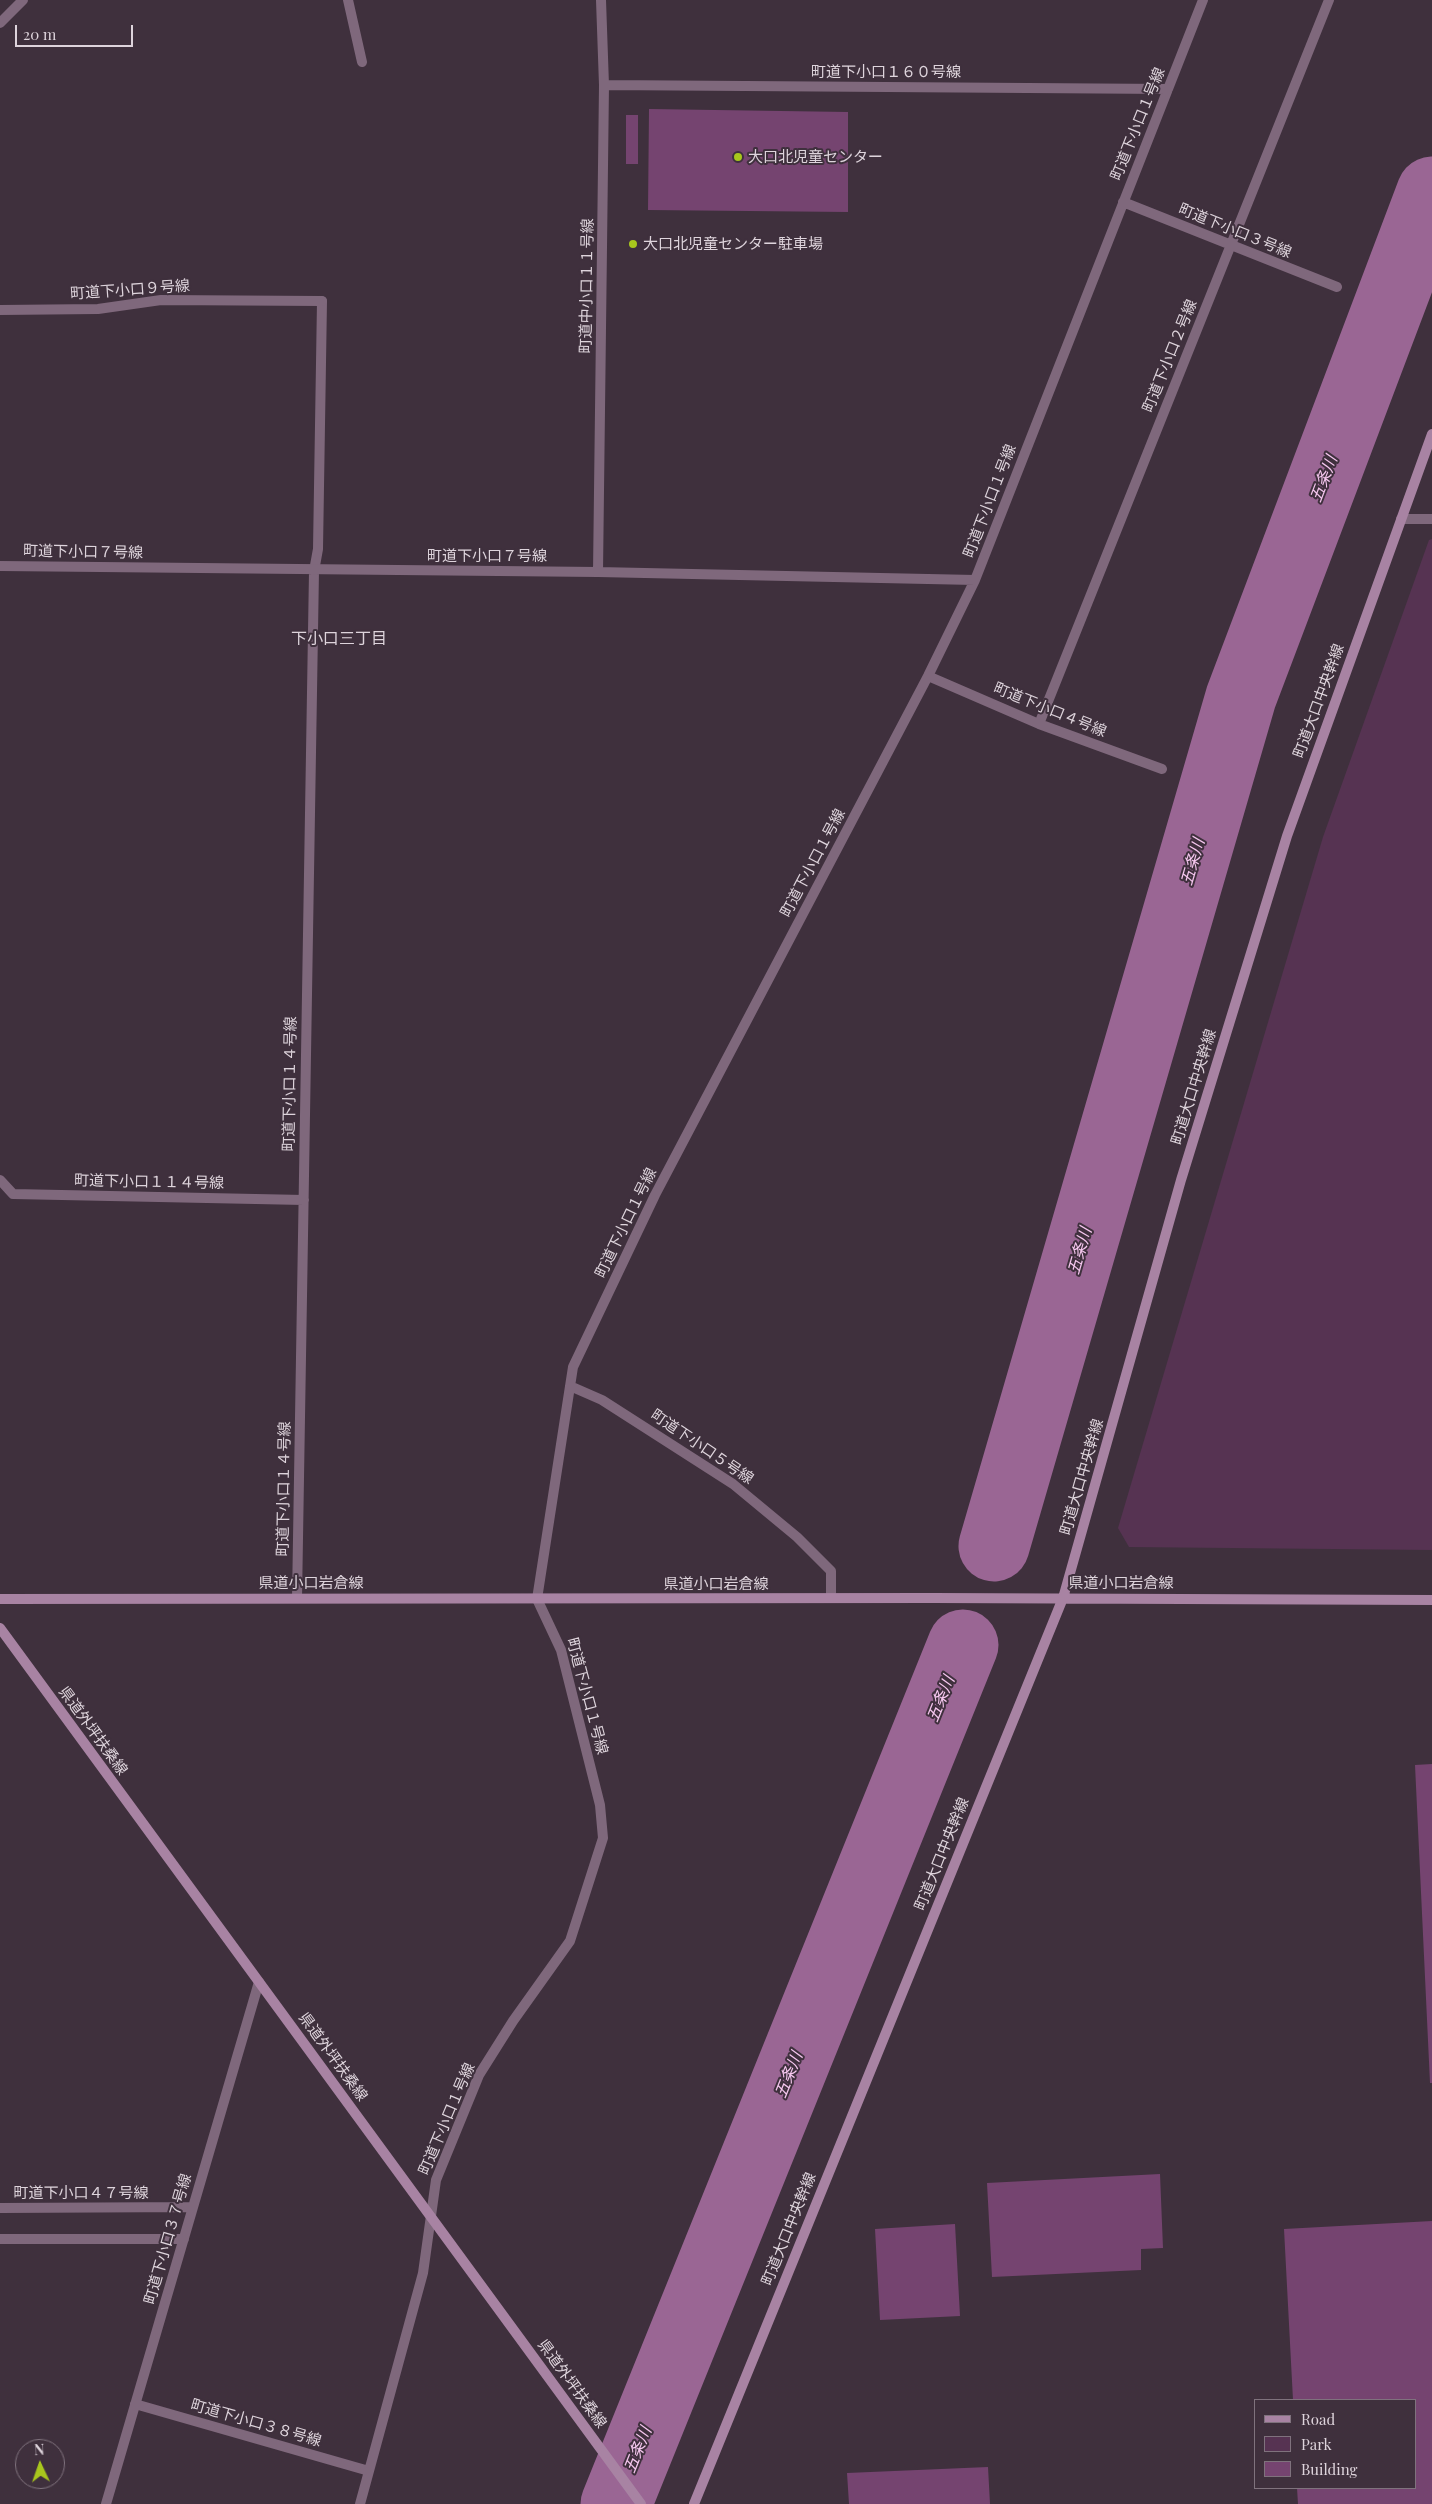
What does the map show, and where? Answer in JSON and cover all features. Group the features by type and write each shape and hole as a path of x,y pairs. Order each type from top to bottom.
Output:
{"main road":[{"name":"町道大口中央幹線","path":"694,2504 1063,1598 1182,1180 1284,846 1432,434"},
{"name":"県道小口岩倉線","path":"0,1599 1063,1598 1432,1600"},
{"name":"県道外坪扶桑線","path":"0,1628 641,2504"}],"street":[{"path":"0,23 24,0"},
{"path":"348,0 362,62"},
{"name":"町道中小口１１号線","path":"598,572 604,85 601,0"},
{"name":"町道下小口１号線","path":"360,2504 423,2273 436,2180 479,2075 513,2021 570,1941 603,1838 600,1805 561,1650 537,1599 573,1367 656,1195 928,676 975,580 1203,0"},
{"name":"町道下小口２号線","path":"1039,724 1329,0"},
{"name":"町道下小口１６０号線","path":"604,85 1168,89"},
{"name":"町道下小口３号線","path":"1123,202 1337,287"},
{"name":"町道下小口９号線","path":"0,310 98,309 160,300 322,301"},
{"name":"町道下小口１４号線","path":"297,1598 314,570 318,549 322,301"},
{"path":"1401,520 1432,519"},
{"name":"町道下小口７号線","path":"0,566 598,572 975,580"},
{"name":"町道下小口４号線","path":"928,676 1039,724 1162,769"},
{"name":"町道下小口１１４号線","path":"0,1180 13,1194 304,1200"},
{"name":"町道下小口５号線","path":"570,1386 602,1400 733,1484 797,1537 831,1571 832,1598"},
{"name":"町道下小口３７号線","path":"106,2504 259,1982"},
{"name":"町道下小口４７号線","path":"0,2208 193,2207"},
{"path":"0,2239 184,2239"},
{"name":"町道下小口３８号線","path":"135,2404 369,2471"}],"green space":[{"path":"1432,539 1432,1550 1129,1547 1118,1528 1323,837 1429,540"}],"building":[{"path":"649,109 848,112 848,212 648,210"},
{"path":"626,115 638,115 638,164 626,164"},
{"path":"1432,1764 1432,2083 1430,2083 1415,1765"},
{"path":"1160,2174 1163,2248 1141,2249 1141,2270 992,2277 987,2183"},
{"path":"1432,2221 1432,2504 1298,2504 1297,2489 1417,2489 1417,2399 1293,2399 1284,2229"},
{"path":"955,2224 960,2316 880,2320 875,2229"},
{"path":"988,2467 990,2504 849,2504 847,2473"}],"waterway":[{"name":"五条川","path":"994,1546 1241,697 1432,192"},
{"name":"五条川","path":"616,2504 963,1645"}],"place":[{"name":"大口北児童センター","path":"738,157"},
{"name":"大口北児童センター駐車場","path":"633,244"}],"district":[{"name":"下小口三丁目","path":"339,639"}]}
